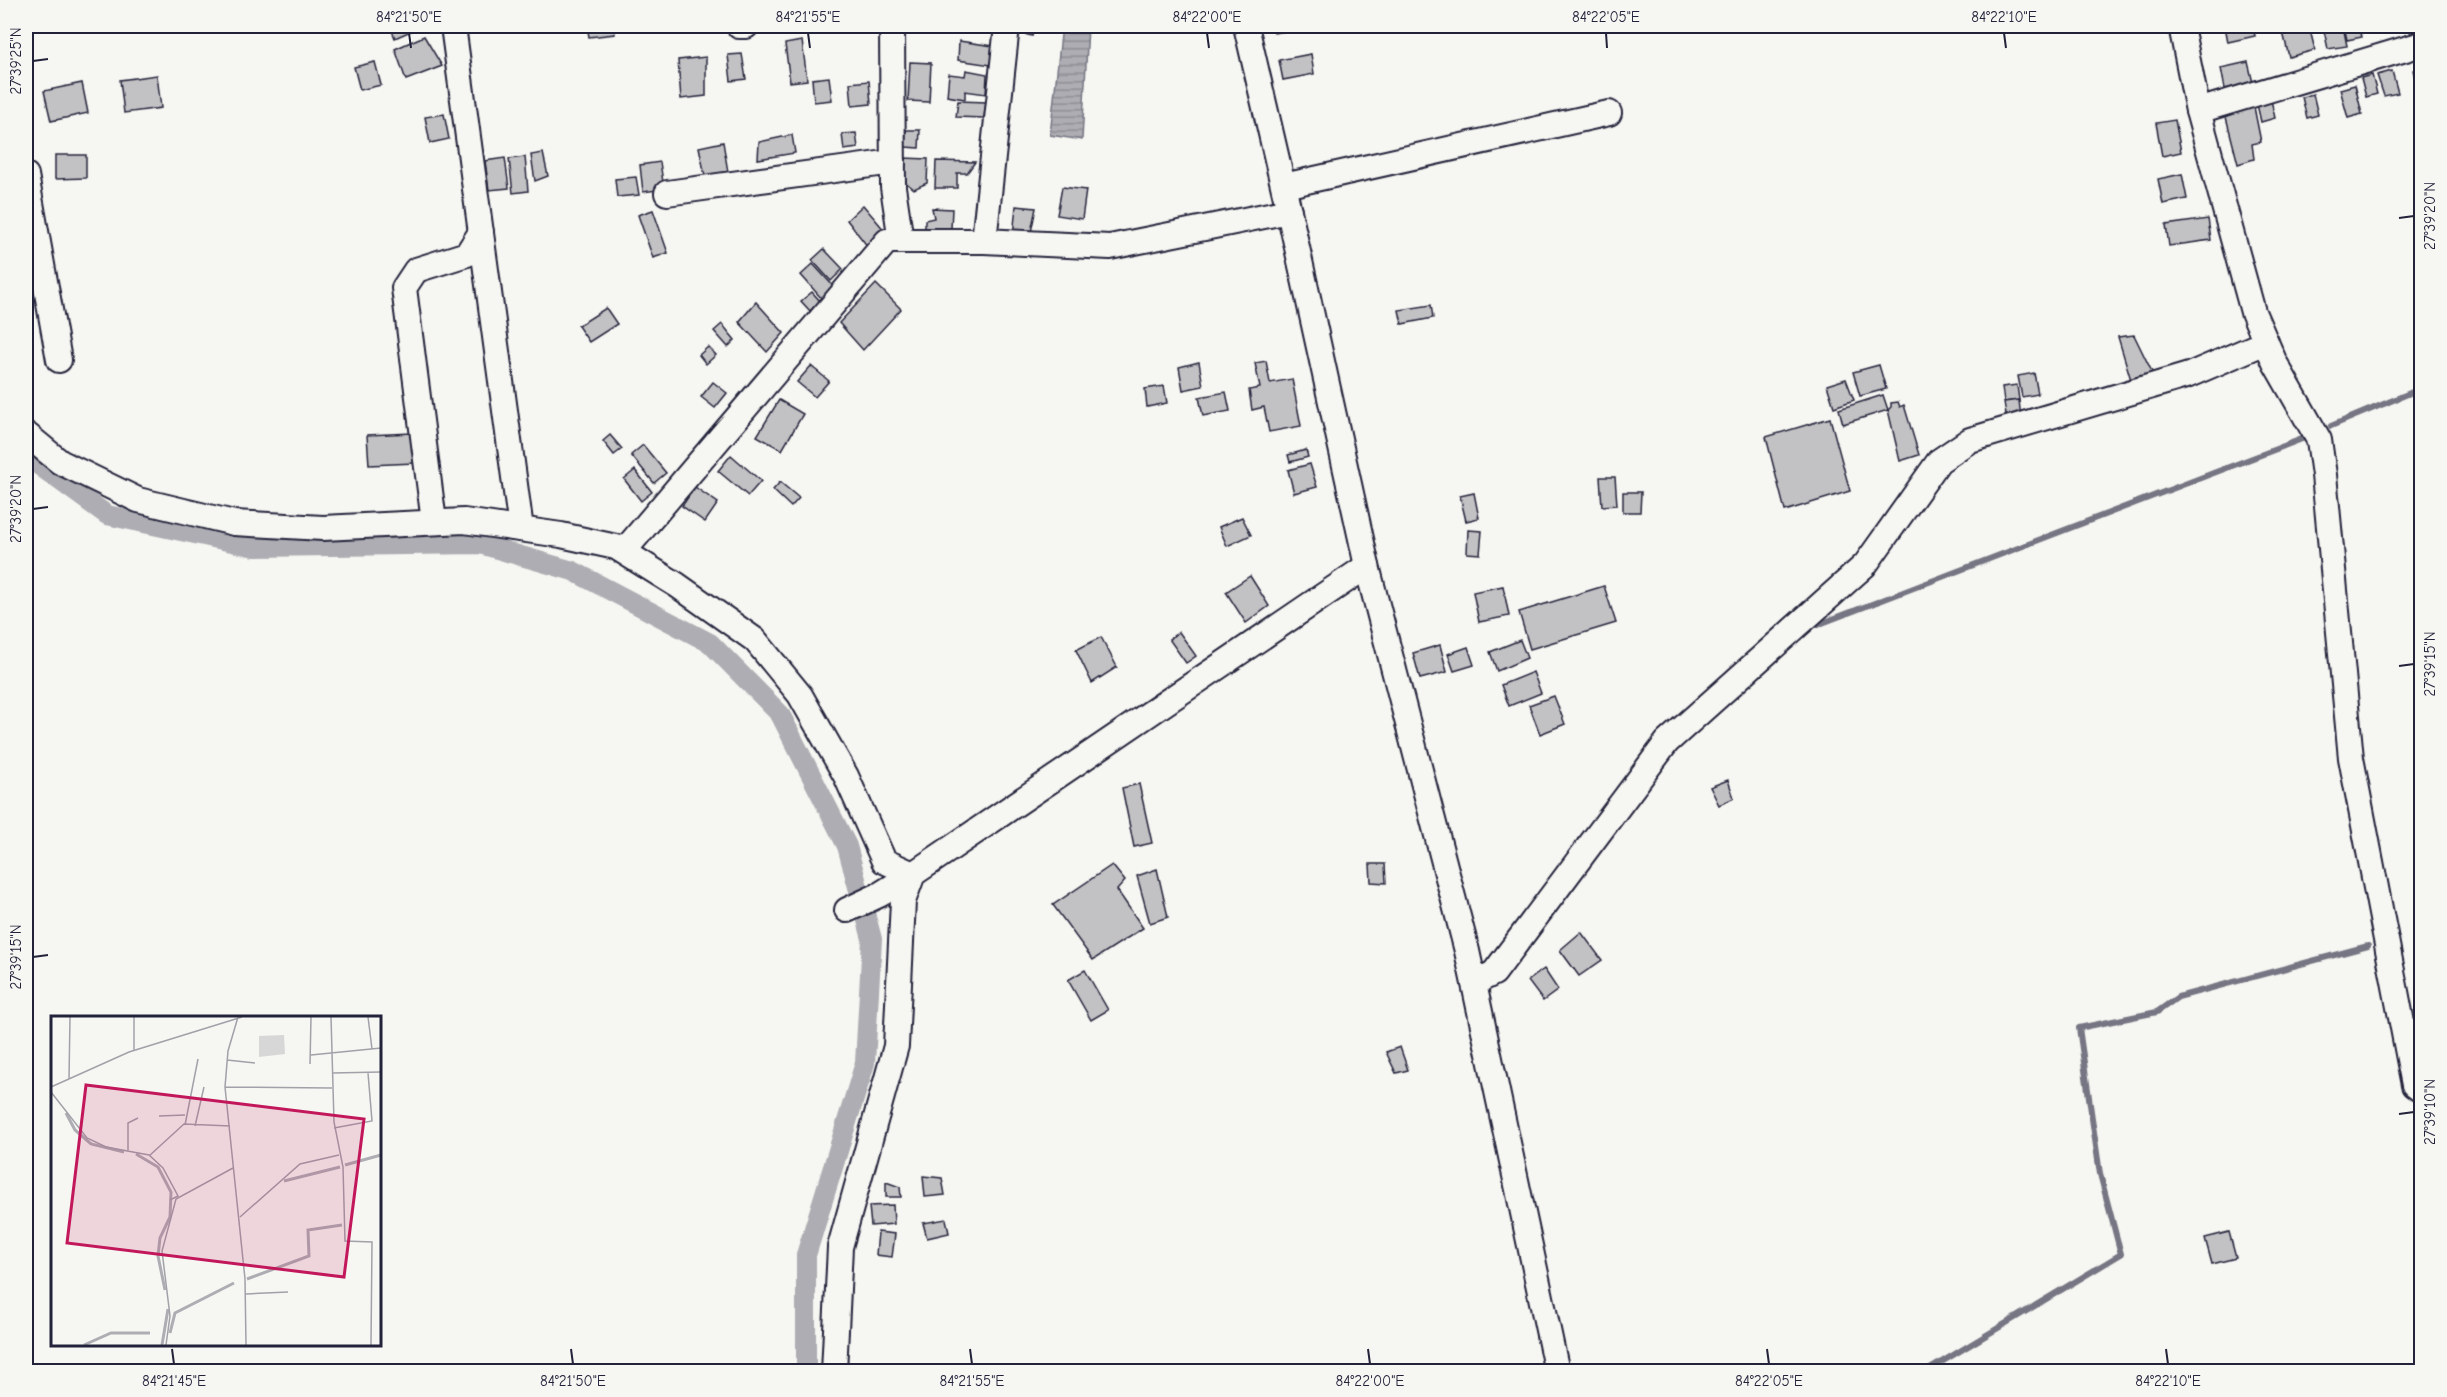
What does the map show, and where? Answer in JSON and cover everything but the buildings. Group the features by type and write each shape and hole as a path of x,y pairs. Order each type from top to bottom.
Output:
{"street":[{"path":"453,26 521,529"},
{"path":"892,26 893,187 901,242"},
{"path":"984,241 1007,26"},
{"path":"1246,26 1284,186 1367,566 1474,983 1557,1371"},
{"path":"2181,26 2198,111 2253,312 2281,373 2319,440 2351,758 2414,1085 2421,1091"},
{"path":"2198,111 2421,44"},
{"path":"1284,186 1609,113"},
{"path":"667,193 893,162"},
{"path":"26,175 59,360"},
{"path":"624,551 887,241 984,241 1110,247 1289,210"},
{"path":"434,522 404,288 416,270 467,254 481,232"},
{"path":"1474,983 1494,973 1668,741 1865,565 1939,461 1970,440 2189,375 2266,342"},
{"path":"26,434 60,462 138,500 234,523 323,528 464,520 561,535 616,547 677,585 755,639 800,695 846,776 884,861 913,874"},
{"path":"847,910 879,895 913,874 1367,566"},
{"path":"834,1371 840,1247 896,1046 903,902 913,874"}],"shaded area":[{"path":"1062,26 1088,26 1082,140 1050,135"}],"waterway":[{"path":"2331,426 2422,388"},
{"path":"1817,625 2302,439"},
{"path":"26,456 107,515 255,547 480,544 573,571 710,643 780,714 847,846 872,939 865,1063 806,1255 806,1372"},
{"path":"1925,1372 2121,1254 2100,1174 2079,1028 2157,1012 2178,997 2368,946"}]}
